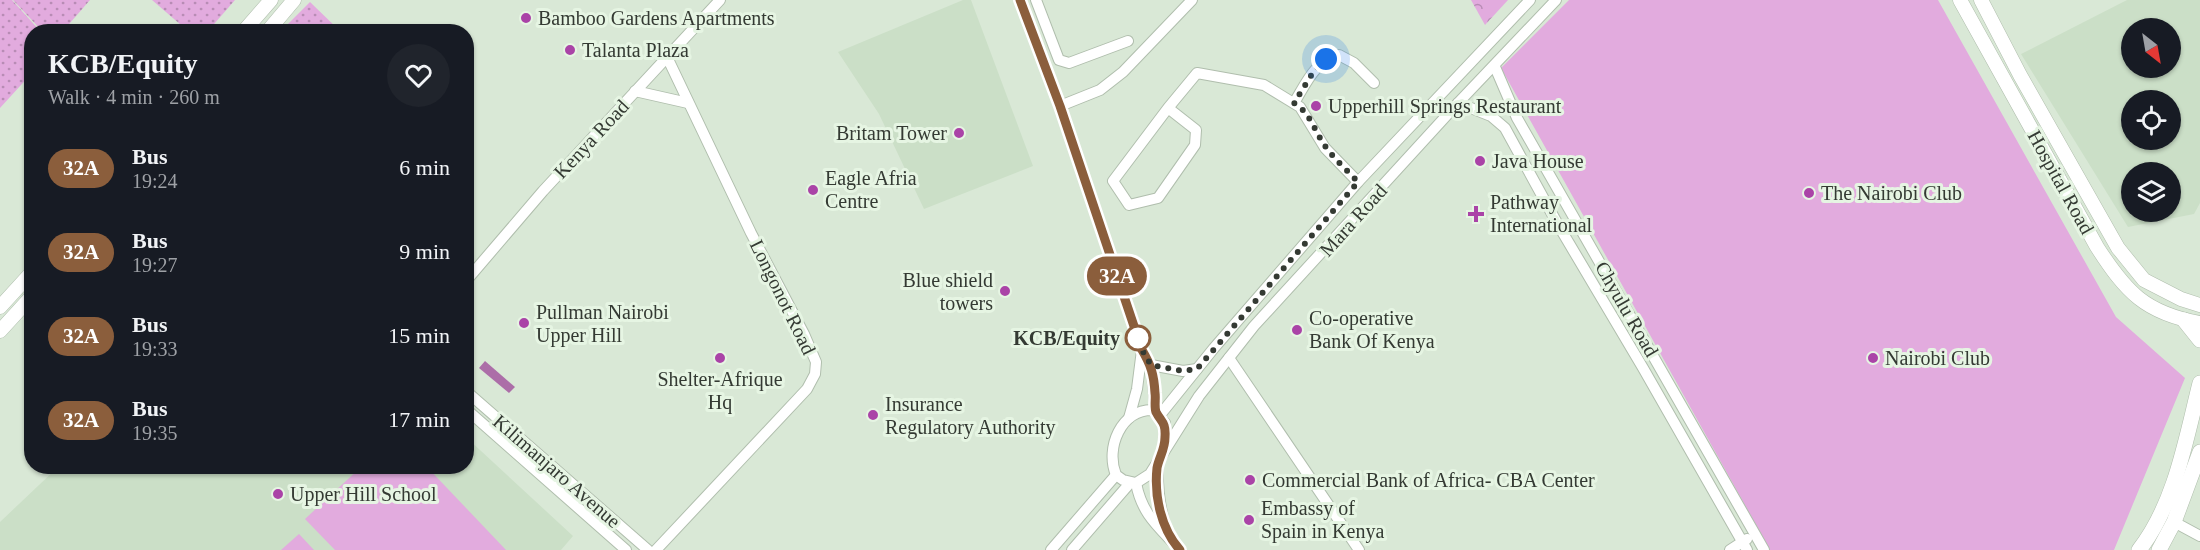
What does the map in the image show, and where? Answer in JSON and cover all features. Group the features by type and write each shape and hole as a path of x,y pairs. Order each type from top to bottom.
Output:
{"main road":[{"path":"2184,320 2200,340"},
{"path":"2139,550 2151,534 2163,508 2176,472 2200,383"},
{"path":"2159,550 2174,522 2200,452"}],"street":[{"path":"250,24 271,0"},
{"path":"274,24 294,0"},
{"name":"Kenya Road","path":"474,272 543,191 720,0"},
{"path":"1020,0 1060,106 1142,350 1151,365 1158,414"},
{"path":"1036,0 1059,60 1064,63 1128,41"},
{"path":"1060,106 1101,90 1123,72 1192,0"},
{"name":"Mara Road","path":"1164,451 1164,423 1158,414 1358,182 1530,0"},
{"name":"Mara Road","path":"1072,550 1133,483 1150,474 1158,465 1164,451 1199,396 1254,326 1458,103 1495,67 1556,0"},
{"name":"Hospital Road","path":"1960,0 2097,248 2110,267 2130,292 2153,309 2200,324"},
{"name":"Hospital Road","path":"1981,0 2020,75 2118,248 2144,280 2200,305"},
{"path":"1294,103 1314,71 1326,59 1339,55 1354,63 1374,83"},
{"name":"Longonot Road","path":"656,550 807,389 815,375 816,362 667,57"},
{"name":"Chyulu Road","path":"1495,67 1517,118 1764,550"},
{"path":"1168,108 1196,130 1195,144 1158,198 1129,205 1113,181 1168,108 1197,73 1264,85 1300,107 1325,148 1358,182"},
{"path":"635,91 688,104"},
{"name":"Chyulu Road","path":"1458,103 1491,116 1505,128 1557,223 1744,546"},
{"path":"0,307 24,281"},
{"path":"0,331 24,305"},
{"path":"1129,418 1137,388 1142,350"},
{"path":"1229,358 1359,550"},
{"path":"1151,365 1183,371 1197,369"},
{"name":"Kilimanjaro Avenue","path":"474,398 648,550"},
{"path":"1158,414 1153,410 1143,410 1124,423 1116,437 1112,466 1116,475 1133,483 1152,522 1180,550"},
{"name":"Kilimanjaro Avenue","path":"474,416 626,550"},
{"path":"1158,465 1159,501 1169,538"},
{"path":"1051,550 1116,475"},
{"path":"2174,522 2200,536"},
{"path":"1730,550 1744,546 1755,534"}],"shaded area":[{"path":"963,0 971,0 1033,166 924,209 879,114 838,52"},
{"path":"2127,0 2200,0 2200,203 2194,214 2181,217 2181,162 2121,162 2121,216 2021,54"},
{"path":"2125,222 2153,222 2128,227"},
{"path":"485,361 515,387 509,393 479,368"},
{"name":"Upper Hill School","path":"474,444 573,536 561,550 0,550 0,522 51,474 474,474"}],"green space":[{"path":"0,0 12,0 34,24 24,24 24,82 0,108"},
{"path":"13,0 90,0 69,24 36,24"},
{"path":"152,0 235,0 214,24 180,24"},
{"path":"1471,0 1508,0 1485,25"},
{"name":"The Nairobi Club","path":"1569,0 1938,0 2116,317 2185,378 2114,550 1770,550 1501,68"},
{"path":"310,2 333,24 288,24"},
{"path":"353,474 434,474 506,550 335,550 305,519"},
{"path":"299,534 314,550 281,550"}],"bus line":[{"name":"32A","path":"1020,0 1060,106 1142,350 1151,365 1156,412 1164,423 1166,434 1164,451 1158,465 1157,489 1161,515 1169,538 1180,550"}],"place":[{"name":"Bamboo Gardens Apartments","path":"526,18"},
{"name":"Talanta Plaza","path":"570,50"},
{"name":"Upperhill Springs Restaurant","path":"1316,106"},
{"name":"Britam Tower","path":"959,133"},
{"name":"Java House","path":"1480,161"},
{"name":"Eagle Afria Centre","path":"813,190"},
{"name":"The Nairobi Club","path":"1809,193"},
{"name":"Pathway International","path":"1476,214"},
{"name":"Blue shield towers","path":"1005,291"},
{"name":"Pullman Nairobi Upper Hill","path":"524,323"},
{"name":"Co-operative Bank Of Kenya","path":"1297,330"},
{"name":"KCB/Equity","path":"1138,338"},
{"name":"Shelter-Afrique Hq","path":"720,358"},
{"name":"Nairobi Club","path":"1873,358"},
{"name":"Insurance Regulatory Authority","path":"873,415"},
{"name":"Commercial Bank of Africa- CBA Center","path":"1250,480"},
{"name":"Upper Hill School","path":"278,494"},
{"name":"Embassy of Spain in Kenya","path":"1249,520"}],"route":[{"path":"1138,338 1135,330 1142,350 1151,365 1183,371 1197,369 1358,182 1325,148 1310,121 1300,107 1294,103 1314,71 1326,59"}]}
